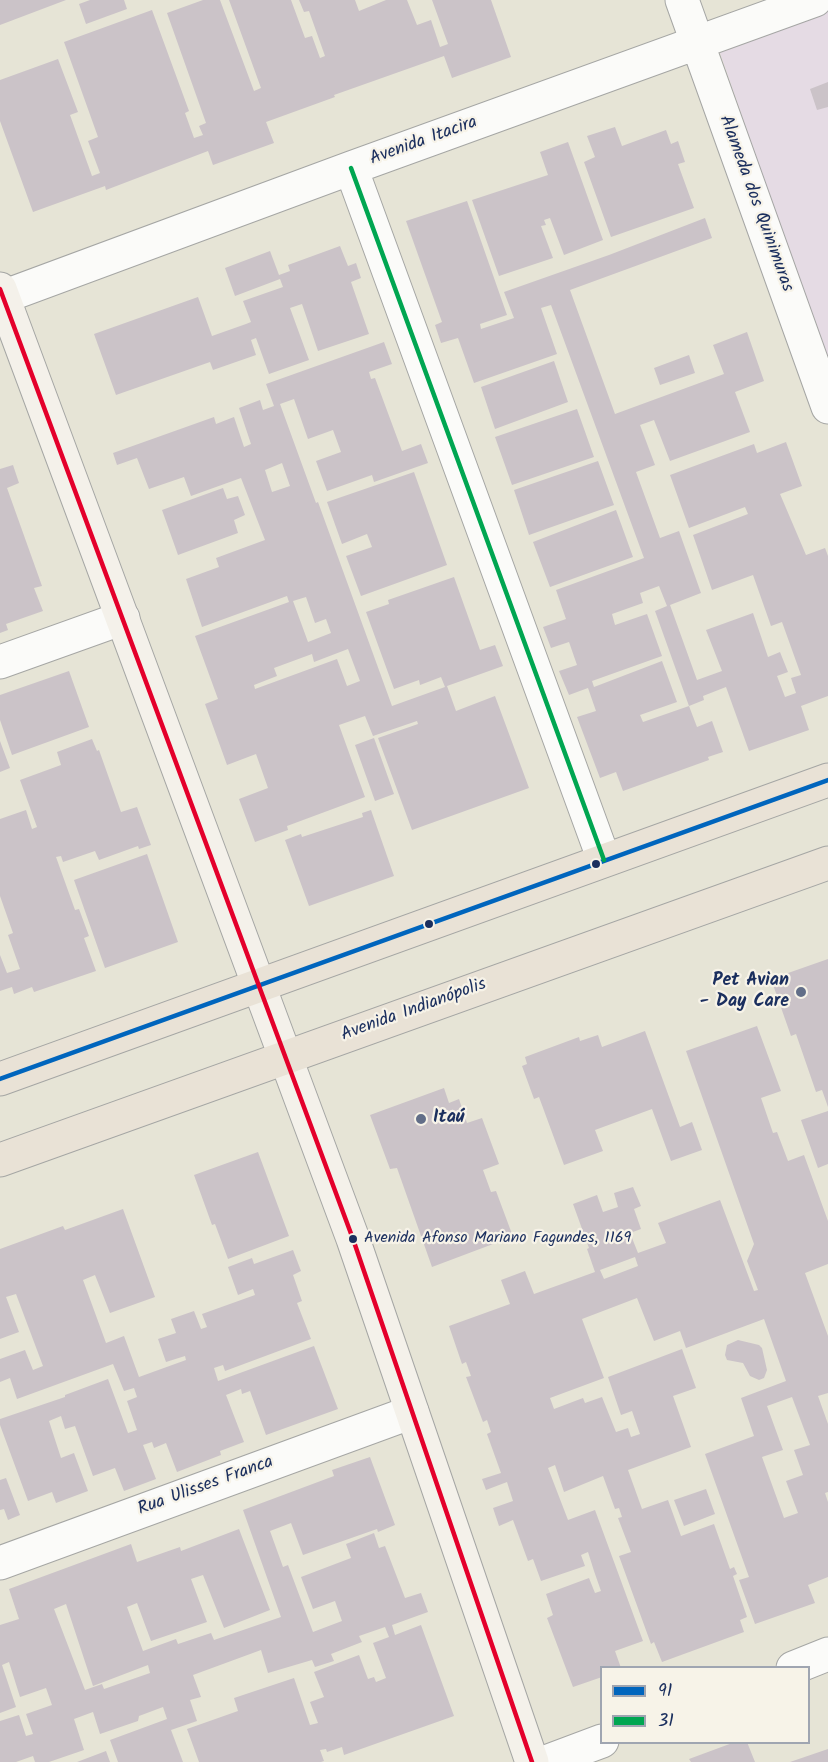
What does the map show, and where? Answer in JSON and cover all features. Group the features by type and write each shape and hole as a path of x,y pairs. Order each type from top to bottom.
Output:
{"main road":[{"path":"0,1079 828,780"},
{"name":"Avenida Indianópolis","path":"0,1160 828,863"}],"street":[{"name":"Alameda dos Quinimuras","path":"682,0 828,407"},
{"name":"Avenida Itacira","path":"1,295 815,0"},
{"path":"351,168 604,860"},
{"path":"1,295 353,1239 532,1762"},
{"path":"0,662 123,618"},
{"name":"Rua Ulisses Franca","path":"0,1563 412,1412"},
{"path":"798,1666 828,1654"},
{"path":"546,1762 600,1742"}],"shaded area":[{"path":"828,10 828,364 719,50"}],"building":[{"path":"0,0 66,0 0,25"},
{"path":"90,0 124,0 127,9 86,24 79,4"},
{"path":"203,0 220,0 254,91 261,88 229,0 291,0 305,38 312,36 320,58 325,56 309,11 304,12 299,0 355,0 359,11 386,0 407,0 417,25 431,20 440,47 448,44 432,0 491,0 511,57 452,78 444,56 266,122 274,143 213,165 208,151 106,190 105,186 33,212 0,121 0,80 58,59 78,112 70,115 92,176 100,173 88,141 98,137 64,42 152,10 189,111 185,113 194,138 203,135 199,126 206,123 167,13"},
{"path":"828,82 828,107 817,110 810,89"},
{"path":"615,127 622,146 666,130 671,144 678,141 685,162 678,164 694,208 611,237 584,162 595,157 587,136"},
{"path":"568,142 603,240 564,255 550,218 544,220 546,225 541,226 553,258 499,276 472,200 548,175 540,152"},
{"path":"467,201 507,315 480,324 481,329 514,318 504,292 705,218 712,238 570,290 615,414 724,374 713,345 747,332 764,381 735,392 750,432 670,461 654,420 640,425 655,465 636,472 660,538 679,531 701,593 670,605 697,680 722,671 706,630 753,613 768,657 780,652 788,672 777,676 785,697 796,693 791,678 801,675 782,622 771,626 753,575 712,590 693,535 748,514 745,507 689,528 670,475 754,444 757,453 786,442 802,486 780,494 806,555 825,548 828,556 828,696 801,706 809,730 749,751 726,687 703,696 704,700 689,706 697,727 712,721 723,752 708,757 709,760 623,791 616,772 600,778 577,717 596,711 588,688 569,695 559,671 577,665 569,642 551,648 543,627 566,619 556,590 644,558 551,305 541,308 557,354 474,383 458,338 441,343 435,325 442,322 406,221","holes":["659,586 667,606 655,611 689,706 643,722 640,715 677,702 662,661 594,687 592,681 662,656 647,614 615,625 612,614 643,603 640,593"]},
{"path":"340,246 348,266 356,263 361,278 351,282 369,334 318,351 302,304 290,308 309,360 269,374 256,338 251,340 256,355 213,370 210,362 116,395 94,334 198,297 212,336 246,324 251,322 243,301 283,287 280,279 235,296 225,268 270,251 279,275 290,271 288,265"},
{"path":"384,342 392,364 369,372 371,379 375,378 402,451 421,444 428,463 374,482 372,475 327,491 316,461 341,452 333,430 308,439 294,399 280,404 392,706 445,687 441,677 420,685 419,680 394,689 366,612 389,604 388,600 454,577 480,650 495,645 503,666 447,686 456,711 495,696 529,788 412,830 378,738 418,724 417,721 373,736 365,716 339,725 365,797 287,826 288,830 255,842 239,799 268,788 256,754 227,765 205,704 218,699 195,636 289,602 287,596 202,627 186,579 219,567 216,558 265,540 241,478 191,496 184,477 149,489 137,458 117,465 113,453 214,417 216,424 234,417 244,447 251,444 239,408 260,400 263,410 274,406 266,384","holes":["282,463 290,486 272,492 265,470","306,597 315,623 326,619 331,633 308,642 293,601","348,649 360,681 347,686 337,659 255,689 254,685 277,676 274,668 312,654 314,662"]},
{"path":"689,355 695,373 660,385 654,368"},
{"path":"554,361 568,402 495,429 481,387"},
{"path":"577,409 594,457 512,485 495,437"},
{"path":"598,461 614,505 529,535 514,490"},
{"path":"13,465 19,483 7,488 42,586 34,588 43,611 6,624 8,630 0,633 0,469"},
{"path":"414,472 447,565 361,596 346,556 372,547 367,534 342,544 327,502"},
{"path":"223,488 227,499 238,496 245,515 234,520 238,533 178,555 162,510"},
{"path":"616,510 633,557 550,587 533,542"},
{"path":"69,671 89,727 12,755 0,720 0,695"},
{"path":"374,738 394,794 375,801 355,745"},
{"path":"92,739 97,751 99,750 121,812 137,807 151,845 139,849 138,846 99,860 95,851 63,862 61,856 56,857 75,910 79,909 89,936 84,938 96,971 34,992 32,987 14,994 12,987 0,991 0,955 7,973 20,969 8,935 13,933 0,896 0,819 26,810 32,829 37,827 20,780 61,765 57,752"},
{"path":"0,741 10,768 0,772"},
{"path":"371,810 394,876 309,906 285,840 301,834 302,837 363,817 362,813"},
{"path":"147,854 178,942 105,968 74,880"},
{"path":"828,959 828,1107 822,1090 816,1092 796,1034 791,1036 771,979"},
{"path":"757,1026 781,1091 761,1098 773,1133 777,1132 788,1161 804,1155 828,1221 828,1264 805,1273 828,1336 828,1393 818,1396 828,1424 828,1492 825,1493 828,1502 828,1577 808,1585 815,1603 755,1624 739,1580 749,1577 705,1454 754,1436 741,1398 786,1381 764,1319 686,1348 680,1331 654,1341 637,1298 582,1319 604,1378 550,1398 554,1409 583,1398 585,1403 602,1397 616,1432 628,1428 631,1437 640,1434 632,1411 621,1415 608,1377 682,1349 696,1388 673,1396 691,1447 628,1470 642,1509 668,1500 681,1536 714,1524 730,1569 734,1567 737,1574 733,1576 747,1617 740,1620 744,1632 662,1662 654,1642 651,1644 619,1556 631,1552 618,1518 622,1517 619,1508 615,1509 603,1476 564,1492 555,1465 548,1468 568,1520 595,1510 643,1641 615,1651 620,1666 600,1666 600,1678 573,1687 547,1618 553,1615 546,1594 589,1578 595,1593 601,1591 588,1552 581,1555 585,1566 541,1581 533,1559 528,1561 513,1520 499,1526 493,1508 513,1501 507,1482 486,1490 482,1479 501,1473 487,1434 491,1432 487,1420 483,1422 466,1377 471,1376 466,1362 462,1364 449,1326 510,1304 501,1280 525,1271 534,1294 595,1272 573,1204 597,1195 603,1212 618,1207 614,1193 633,1187 641,1206 634,1209 641,1229 630,1233 638,1253 666,1243 658,1223 720,1200 754,1291 758,1290 747,1261 754,1244 686,1051","holes":["635,1257 638,1266 604,1279 600,1270","792,1397 810,1445 794,1450 803,1475 786,1481 798,1513 784,1518 762,1457 783,1450 767,1406"]},
{"path":"645,1031 680,1127 692,1122 702,1150 671,1161 652,1109 595,1130 603,1151 564,1165 539,1097 534,1099 522,1066 527,1064 525,1057 579,1037 580,1041 598,1035 602,1047"},
{"path":"444,1088 449,1103 459,1099 467,1123 482,1118 499,1164 483,1170 491,1192 496,1191 512,1234 508,1236 509,1238 432,1267 397,1168 390,1169 370,1115"},
{"path":"828,1111 828,1164 818,1168 801,1120"},
{"path":"258,1152 289,1236 228,1259 215,1224 212,1225 194,1175"},
{"path":"123,1209 155,1297 110,1313 95,1275 83,1280 106,1343 124,1336 139,1377 186,1360 185,1356 166,1362 158,1339 176,1333 171,1319 194,1311 201,1329 207,1327 202,1314 255,1295 253,1289 238,1295 228,1267 252,1258 254,1264 293,1250 301,1271 293,1275 302,1301 297,1303 311,1339 225,1371 223,1365 214,1368 218,1381 314,1346 338,1409 266,1435 250,1391 242,1394 241,1389 226,1395 244,1442 220,1451 221,1455 177,1472 166,1443 154,1448 152,1442 143,1445 156,1479 124,1491 115,1468 93,1476 75,1426 65,1429 61,1416 49,1421 61,1458 74,1453 88,1491 56,1503 52,1492 28,1501 0,1425 0,1419 65,1397 65,1395 108,1379 128,1433 137,1430 127,1401 137,1397 134,1388 124,1391 113,1364 17,1399 10,1378 0,1382 0,1359 25,1350 33,1370 43,1366 16,1294 6,1297 19,1332 0,1339 0,1249 63,1226 65,1230"},
{"path":"738,1340 759,1345 762,1348 767,1370 764,1378 759,1380 750,1376 743,1363 727,1360 725,1355 727,1345"},
{"path":"370,1457 395,1525 303,1555 291,1523 270,1531 283,1567 288,1565 313,1632 342,1621 335,1601 313,1609 301,1577 351,1558 346,1544 374,1533 379,1548 385,1546 405,1598 421,1593 428,1612 392,1625 395,1635 421,1625 454,1716 344,1755 342,1747 327,1752 326,1749 320,1750 324,1761 321,1762 199,1762 187,1729 238,1711 234,1698 294,1678 310,1725 318,1723 310,1702 324,1697 314,1672 359,1655 368,1679 374,1677 376,1682 386,1678 373,1643 389,1637 385,1627 359,1636 362,1642 331,1654 334,1661 315,1667 312,1660 268,1673 261,1650 193,1675 201,1697 190,1700 197,1721 171,1730 183,1762 118,1762 110,1740 167,1719 163,1707 139,1716 138,1721 100,1734 93,1712 74,1719 84,1750 49,1762 35,1762 33,1756 16,1762 0,1762 0,1721 19,1715 26,1736 33,1734 26,1714 52,1705 46,1688 20,1697 9,1662 2,1665 16,1707 0,1713 0,1625 19,1619 9,1589 131,1544 137,1562 180,1547 181,1551 239,1529 270,1610 224,1628 203,1575 191,1579 207,1622 151,1641 137,1603 127,1607 143,1651 176,1639 178,1644 211,1633 214,1640 281,1617 243,1510 334,1476 332,1470","holes":["66,1604 93,1686 148,1665 150,1673 104,1689 102,1684 85,1690 54,1609"]},
{"path":"6,1478 20,1515 8,1520 4,1509 0,1510 0,1480"},
{"path":"706,1489 715,1514 684,1526 674,1500"},
{"path":"730,1744 748,1744 755,1762 691,1762 689,1759"},
{"path":"828,1749 828,1762 790,1762"},
{"path":"106,1751 110,1762 77,1762"}],"transit line":[{"name":"31","path":"351,168 604,860"},
{"path":"0,289 353,1239 532,1762"},
{"name":"91","path":"0,1079 828,780"}],"place":[{"name":"Pet Avian - Day Care","path":"801,992"},
{"name":"Itaú","path":"421,1119"},
{"name":"Avenida Afonso Mariano Fagundes, 1169","path":"353,1239"}]}
